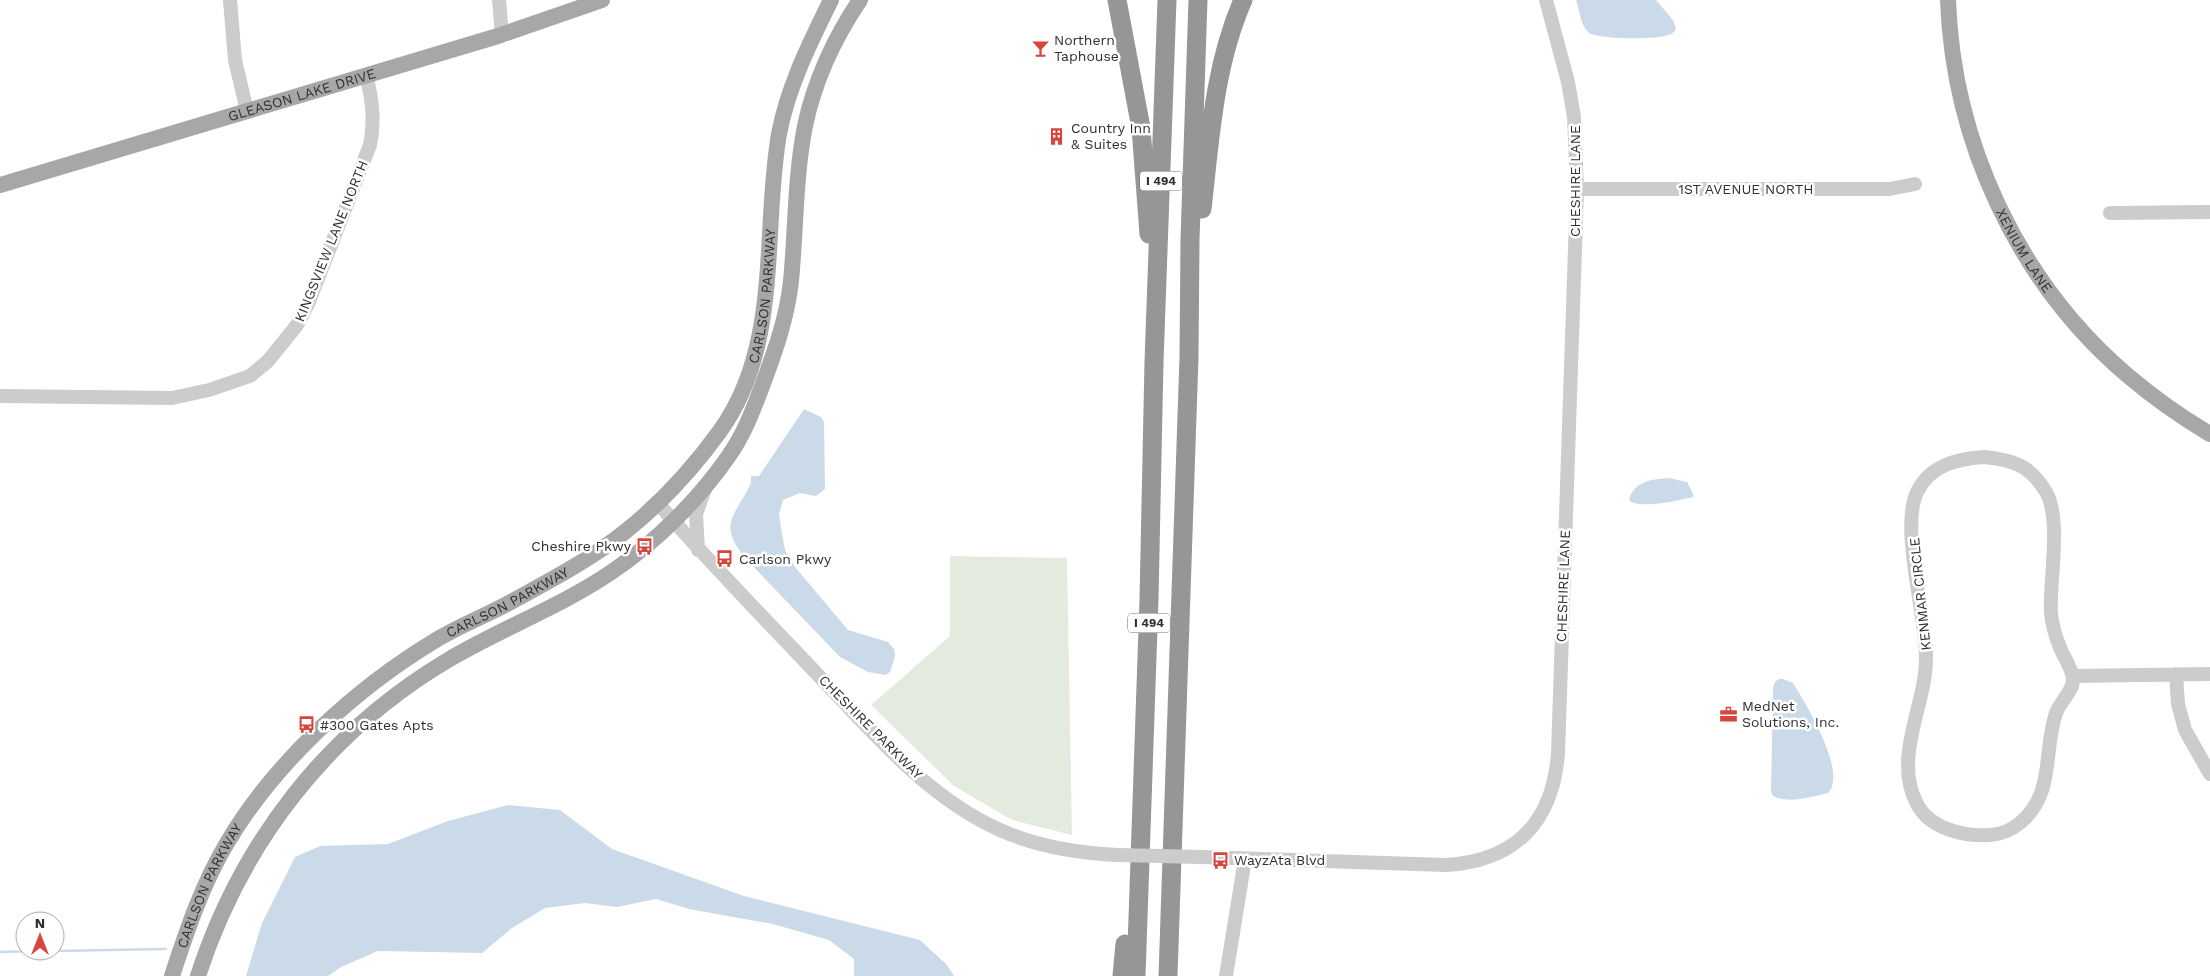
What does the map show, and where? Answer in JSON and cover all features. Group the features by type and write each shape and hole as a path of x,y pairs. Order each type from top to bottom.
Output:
{"highway":[{"path":"1117,0 1143,148 1154,362"},
{"name":"I 494","path":"1136,976 1150,599 1154,362 1167,0"},
{"name":"I 494","path":"1168,976 1173,775 1189,357 1190,230 1198,0"},
{"path":"1189,357 1216,88 1242,0"},
{"path":"1172,873 1180,976"},
{"path":"1122,976 1126,931 1138,884"}],"main road":[{"name":"GLEASON LAKE DRIVE","path":"0,185 502,35 602,0"},
{"name":"CARLSON PARKWAY","path":"172,976 191,917 227,843 250,808 292,757 336,713 398,665 436,640 508,604 592,555 626,531 687,472 723,427 752,366 763,313 772,185 782,118 802,59 831,0"},
{"name":"CARLSON PARKWAY","path":"198,976 209,940 234,886 256,846 286,804 340,744 385,704 422,677 449,660 575,594 614,570 640,550 687,507 727,458 742,433 780,337 790,284 795,198 806,122 828,59 860,0"},
{"name":"XENIUM LANE","path":"1948,0 1952,54 1966,125 1993,193 2019,245 2049,291 2106,356 2151,395 2210,434"}],"street":[{"path":"230,0 235,60 247,112"},
{"path":"499,0 502,35"},
{"name":"CHESHIRE LANE","path":"1201,857 1446,865 1467,864 1502,851 1519,840 1543,812 1551,795 1556,775 1558,753 1577,189 1574,117 1568,82 1546,0"},
{"name":"KINGSVIEW LANE NORTH","path":"0,396 172,398 209,390 250,376 268,362 297,325 308,304 370,146 374,129 374,112 372,96 366,76"},
{"name":"1ST AVENUE NORTH","path":"1577,189 1889,190 1914,184"},
{"path":"2110,213 2210,212"},
{"name":"KENMAR CIRCLE","path":"1984,457 2007,459 2020,464 2037,479 2046,491 2051,503 2053,519 2051,613 2057,641 2073,676 2074,683 2062,701 2054,723 2041,797 2036,808 2028,816 2004,833 1991,835 1974,834 1941,827 1926,817 1912,791 1908,764 1911,733 1921,698 1926,657 1914,553 1912,514 1916,493 1926,478 1945,464 1956,460 1984,457"},
{"path":"698,550 696,514 707,483"},
{"name":"CHESHIRE PARKWAY","path":"657,502 698,550 897,757 952,803 1000,830 1026,841 1066,850 1118,855 1201,857"},
{"path":"2176,674 2178,704 2185,730 2210,774"},
{"path":"2073,676 2210,674"},
{"path":"1226,976 1245,859"}],"shaded area":[{"path":"950,556 1067,558 1072,835 1012,820 954,786 871,705 950,636"}],"water":[{"path":"1576,0 1656,0 1673,20 1676,28 1671,34 1655,37 1615,38 1593,35 1583,25"},
{"path":"804,409 821,417 824,422 825,489 816,496 800,493 783,500 779,514 785,550 795,567 848,630 888,642 894,649 895,656 890,672 885,675 868,672 840,657 745,558 732,536 730,528 732,520 751,483 751,476 759,476"},
{"path":"1669,478 1687,482 1693,497 1653,504 1637,504 1629,499 1635,488 1645,482"},
{"path":"1779,679 1793,683 1823,738 1833,770 1833,783 1828,793 1793,800 1773,796 1771,792 1773,688 1775,682"},
{"path":"508,805 560,810 612,849 744,896 920,940 946,964 954,976 854,976 854,959 829,940 773,924 689,909 656,899 617,907 585,903 545,908 512,928 482,953 378,951 341,967 328,976 246,976 262,923 295,857 320,846 388,844 448,821"}],"waterway":[{"path":"65,951 166,949"},
{"path":"0,952 15,952"}],"place":[{"name":"Northern Taphouse","path":"1040,48"},
{"name":"Country Inn & Suites","path":"1057,136"},
{"name":"Cheshire Pkwy","path":"645,546"},
{"name":"Carlson Pkwy","path":"725,559"},
{"name":"MedNet Solutions, Inc.","path":"1728,714"},
{"name":"#300 Gates Apts","path":"306,725"},
{"name":"WayzAta Blvd","path":"1220,860"}]}
